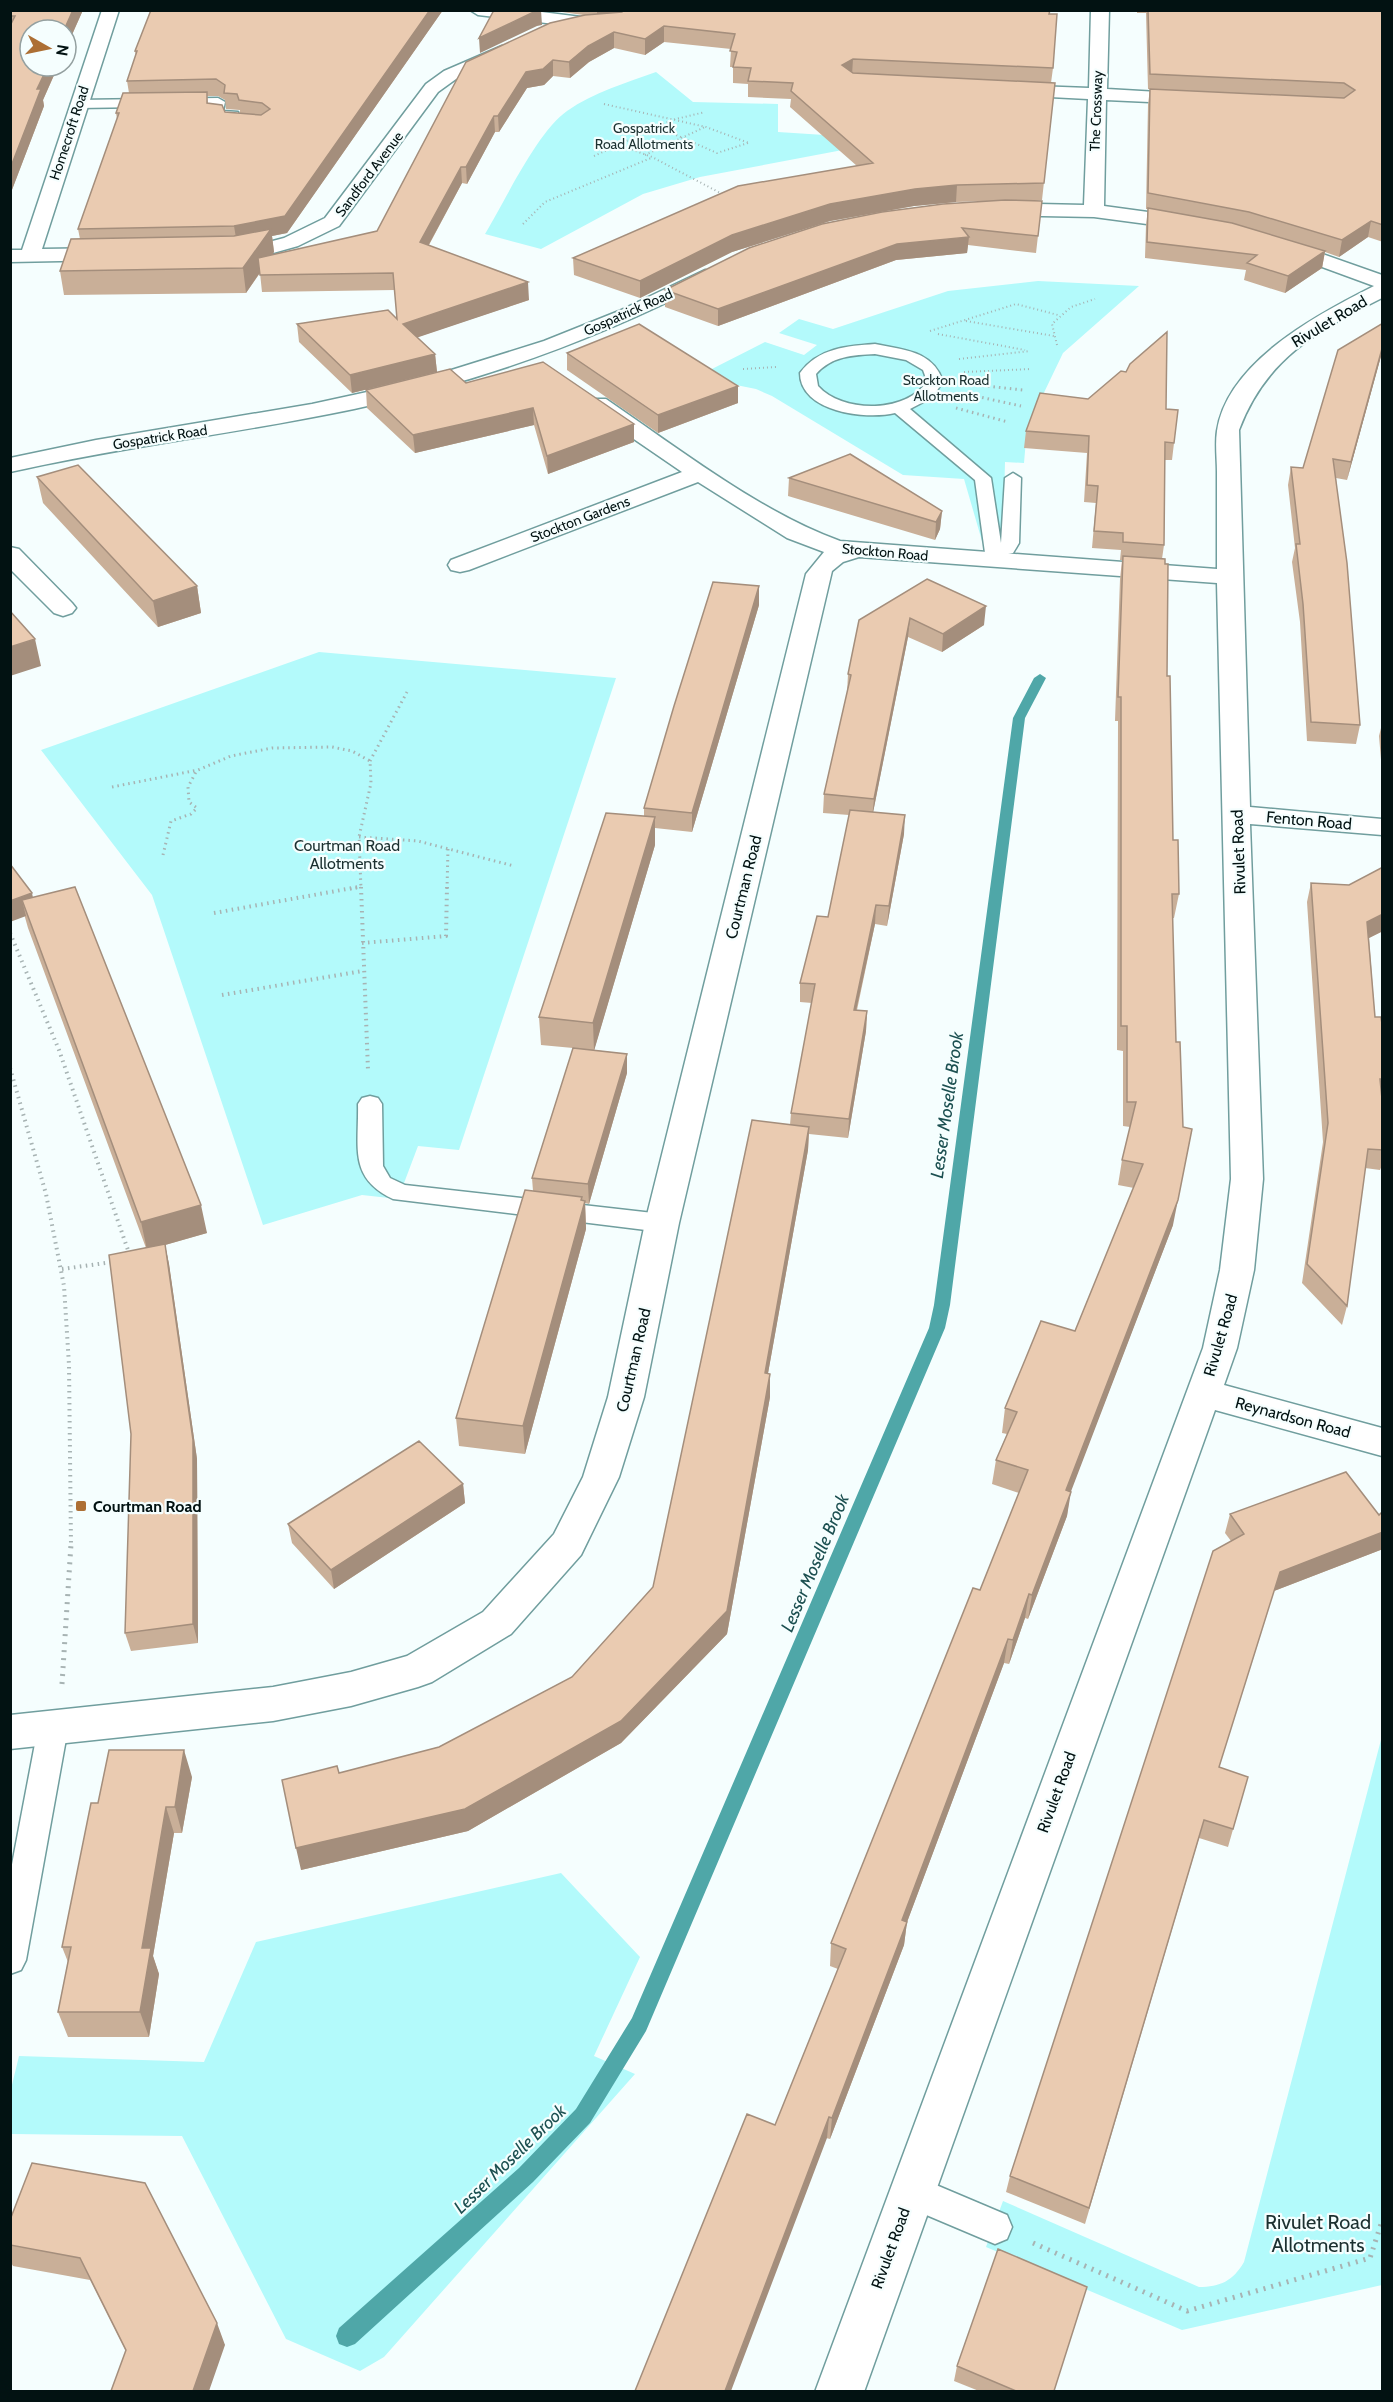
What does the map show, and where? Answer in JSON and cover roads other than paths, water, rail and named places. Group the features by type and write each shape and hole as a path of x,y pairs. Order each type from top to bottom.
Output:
{"street":[{"name":"Homecroft Road","path":"20,256 111,10"},
{"path":"478,10 580,24 608,24 616,21 627,10"},
{"name":"The Crossway","path":"1094,211 1100,10"},
{"path":"502,14 531,33"},
{"name":"Sandford Avenue","path":"214,252 266,249 313,233 333,222 439,82 531,33 580,24"},
{"path":"992,89 1213,100"},
{"path":"970,210 1042,208 1094,211 1214,228"},
{"path":"1258,238 1383,282"},
{"path":"20,256 133,254"},
{"name":"Gospatrick Road","path":"10,465 82,449 232,426 356,402 462,374 613,321 726,266"},
{"name":"Rivulet Road","path":"839,2391 910,2191 1220,1348 1237,1270 1247,1179 1228,577 1228,430 1233,412 1262,368 1299,336 1383,290"},
{"path":"525,353 545,367"},
{"name":"Stockton Road","path":"584,394 700,473 796,533 836,548 995,555 1228,577"},
{"name":"Stockton Gardens","path":"460,565 700,473"},
{"path":"796,533 813,548 819,574"},
{"name":"Courtman Road","path":"10,1732 273,1704 351,1689 417,1670 497,1623 568,1544 601,1477 626,1397 662,1223 819,574 826,561 839,553 858,550"},
{"path":"10,554 63,608"},
{"name":"Fenton Road","path":"1236,814 1383,827"},
{"name":"Reynardson Road","path":"1202,1393 1383,1442"}],"lane":[{"path":"78,104 218,102 216,115 233,115 232,123 242,124"},
{"path":"899,408 930,380 893,352 856,350 825,358 808,373 807,382 812,390 836,404 871,410 899,408 983,478 995,555 1007,549 1010,543 1013,478"},
{"path":"370,1104 371,1167 382,1184 401,1193 662,1223"},
{"path":"10,1960 53,1728"},
{"path":"910,2191 995,2227"}],"waterway":[{"name":"Lesser Moselle Brook","path":"347,2336 526,2175 583,2116 639,2024 937,1328 942,1305 1019,718 1040,678"}],"place":[{"name":"Courtman Road","path":"81,1506"}],"park label":[{"name":"Gospatrick Road Allotments","path":"644,136"},
{"name":"Stockton Road Allotments","path":"946,388"},
{"name":"Courtman Road Allotments","path":"347,854"},
{"name":"Rivulet Road Allotments","path":"1318,2234"}]}
